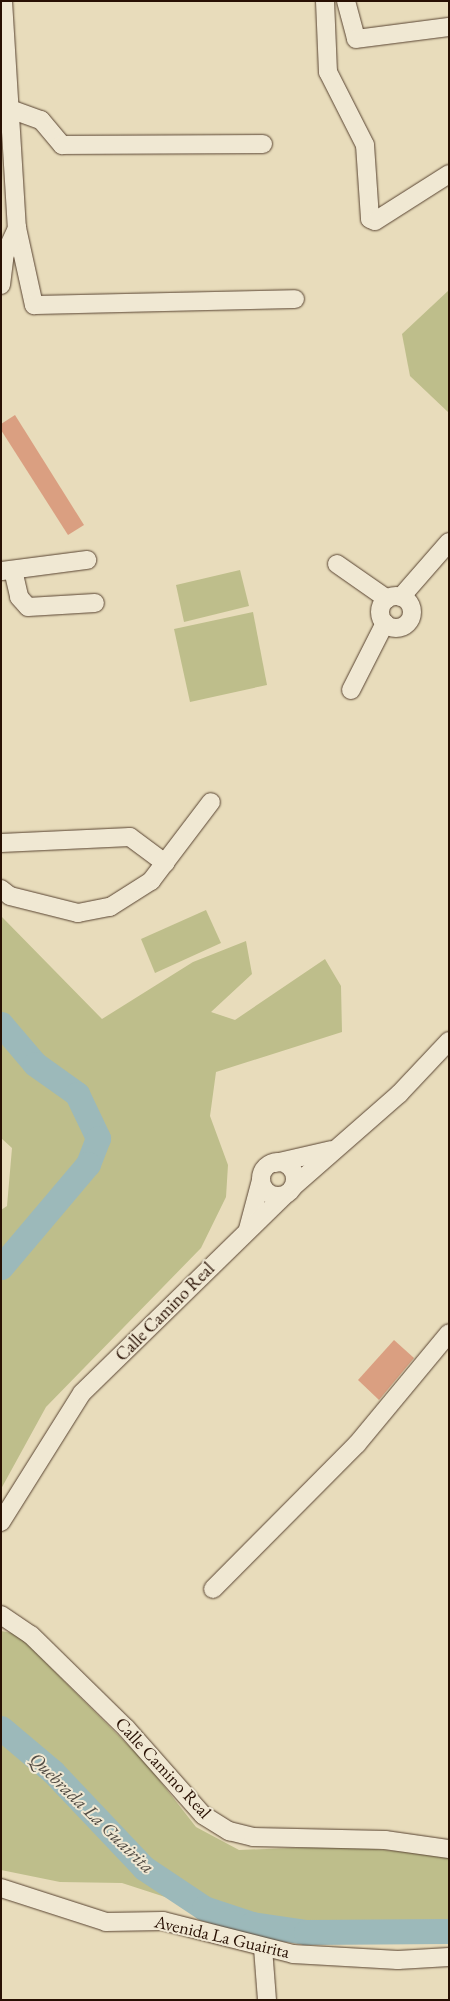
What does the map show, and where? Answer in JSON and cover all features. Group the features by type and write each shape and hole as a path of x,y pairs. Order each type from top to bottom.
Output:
{"street":[{"path":"325,1 328,72 365,145 370,219 375,221 449,174"},
{"path":"346,1 356,39 449,26"},
{"path":"2,6 18,228 34,305 295,299"},
{"path":"10,109 41,120 62,145 264,144"},
{"path":"1,210 16,197"},
{"path":"1,285 5,254 18,228"},
{"path":"337,564 394,598 410,604 409,620 395,628 385,623 380,614 394,598 449,542"},
{"path":"28,606 19,596 7,571 87,560"},
{"path":"8,608 95,603"},
{"path":"351,690 385,623"},
{"path":"1,889 10,896 78,913 110,907 151,881 210,802"},
{"path":"1,843 130,837 165,863"},
{"name":"Calle Camino Real","path":"1,1522 59,1426 82,1393 247,1230 333,1150 399,1094 449,1042"},
{"name":"Calle Camino Real","path":"247,1230 261,1180 274,1163 333,1150"},
{"path":"261,1180 268,1193 289,1191 288,1166 274,1163"},
{"path":"213,1589 357,1444 449,1333"},
{"name":"Calle Camino Real","path":"1,1615 31,1635 126,1728 203,1815 229,1832 253,1837 357,1838 449,1849"},
{"name":"Avenida La Guairita","path":"1,1888 106,1922 164,1921 264,1948 398,1960 449,1957"},
{"path":"264,1948 267,2000"}],"green space":[{"path":"449,290 449,413 410,376 402,334"},
{"path":"240,570 249,606 184,622 176,585"},
{"path":"253,612 267,685 190,702 174,629"},
{"path":"206,910 221,943 155,973 141,939"},
{"path":"1,916 102,1019 193,962 246,941 252,974 211,1012 235,1020 325,959 341,986 342,1032 216,1072 210,1116 228,1165 226,1197 201,1248 46,1407 1,1489 1,1210 7,1206 12,1148 1,1138"},
{"path":"1,1631 17,1634 146,1763 196,1827 239,1850 342,1846 449,1856 449,1939 304,1942 122,1883 60,1882 1,1870"}],"building":[{"path":"15,415 84,525 68,535 1,430 1,424"},
{"path":"394,1340 414,1358 379,1400 358,1380"}],"waterway":[{"name":"Quebrada La Guairita","path":"1,1024 35,1064 77,1094 98,1138 88,1164 1,1267"},
{"name":"Quebrada La Guairita","path":"1,1728 53,1772 144,1868 204,1908 252,1924 306,1932 449,1931"}]}
